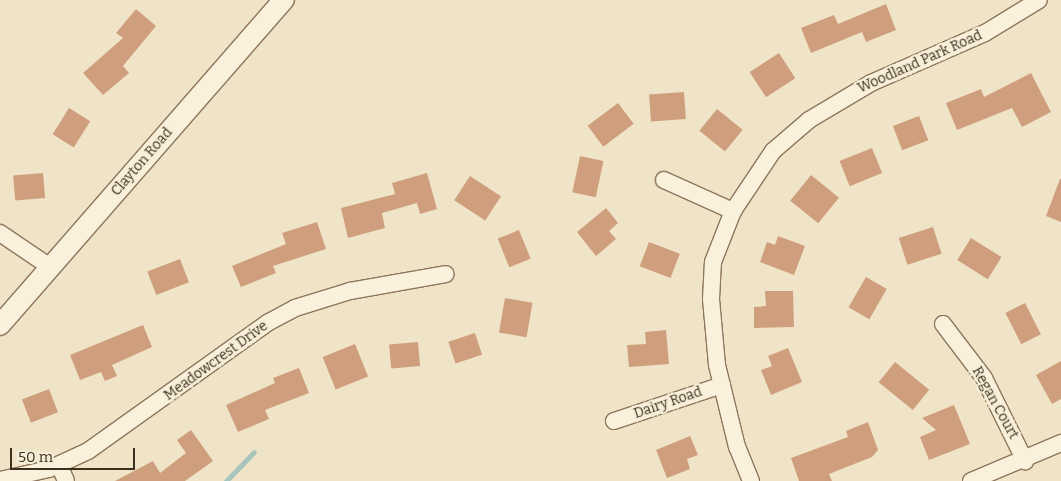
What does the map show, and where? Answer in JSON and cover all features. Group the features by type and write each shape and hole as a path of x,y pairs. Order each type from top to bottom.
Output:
{"street":[{"name":"Clayton Road","path":"0,325 284,0"},
{"name":"Woodland Park Road","path":"751,481 737,448 717,365 710,282 719,242 733,211 773,151 809,120 871,83 985,33 1039,0"},
{"path":"664,180 733,211"},
{"path":"0,233 50,268"},
{"name":"Meadowcrest Drive","path":"0,480 59,465 106,440 269,322 295,308 350,291 446,274"},
{"name":"Regan Court","path":"943,324 984,378 1025,461"},
{"name":"Dairy Road","path":"614,421 722,384"},
{"path":"971,481 1025,461 1061,443"},
{"path":"59,465 66,481"}],"building":[{"path":"886,4 896,30 866,42 862,32 811,53 801,28 834,15 838,24"},
{"path":"136,9 156,26 123,66 129,73 103,95 83,73 123,38 116,33"},
{"path":"779,53 795,78 766,97 750,72"},
{"path":"1031,73 1051,112 1022,127 1012,108 957,130 946,103 981,89 984,97"},
{"path":"684,92 686,119 651,121 649,94"},
{"path":"618,103 634,124 603,147 588,126"},
{"path":"69,108 90,121 74,148 53,134"},
{"path":"717,109 743,130 725,152 699,131"},
{"path":"919,116 928,140 902,150 893,126"},
{"path":"872,148 882,173 850,186 840,161"},
{"path":"580,156 603,161 596,197 572,192"},
{"path":"43,173 45,198 15,201 13,176"},
{"path":"427,173 437,209 420,214 417,203 382,213 385,228 348,238 341,208 395,194 392,183"},
{"path":"811,175 839,198 818,223 790,201"},
{"path":"470,176 501,196 485,220 454,200"},
{"path":"1061,179 1061,222 1046,216"},
{"path":"606,208 618,223 609,231 616,239 596,256 577,232"},
{"path":"317,222 326,249 273,266 276,273 241,287 232,266 286,244 282,233"},
{"path":"933,227 942,254 907,265 899,238"},
{"path":"519,230 531,259 509,267 498,239"},
{"path":"778,236 805,246 794,275 760,262 767,242 775,245"},
{"path":"971,238 1002,257 988,279 957,260"},
{"path":"649,242 680,254 670,278 640,266"},
{"path":"180,259 189,282 156,295 147,272"},
{"path":"866,277 887,289 869,319 848,307"},
{"path":"765,291 793,291 794,327 754,328 754,307 766,306"},
{"path":"505,298 533,303 526,337 499,332"},
{"path":"1025,303 1041,334 1021,344 1005,313"},
{"path":"143,325 152,347 112,365 117,376 105,381 101,372 80,380 70,355"},
{"path":"666,330 669,364 629,367 627,345 646,344 645,332"},
{"path":"475,333 482,355 455,364 448,342"},
{"path":"418,342 420,366 391,368 389,345"},
{"path":"355,344 368,376 336,390 323,357"},
{"path":"788,348 802,382 771,395 761,370 772,366 768,356"},
{"path":"1061,361 1061,399 1052,404 1036,375"},
{"path":"895,362 929,390 913,410 879,382"},
{"path":"299,368 309,393 265,410 269,419 238,432 226,405 275,383 273,378"},
{"path":"49,389 58,412 31,423 22,399"},
{"path":"954,405 970,444 929,460 920,437 936,430 922,418"},
{"path":"868,422 878,450 872,457 829,474 832,481 799,481 791,458 848,437 846,431"},
{"path":"191,430 213,461 185,481 115,481 153,461 160,473 186,453 177,440"},
{"path":"690,436 698,455 687,459 690,469 667,478 656,450"}],"waterway":[{"path":"226,481 254,452"}]}
